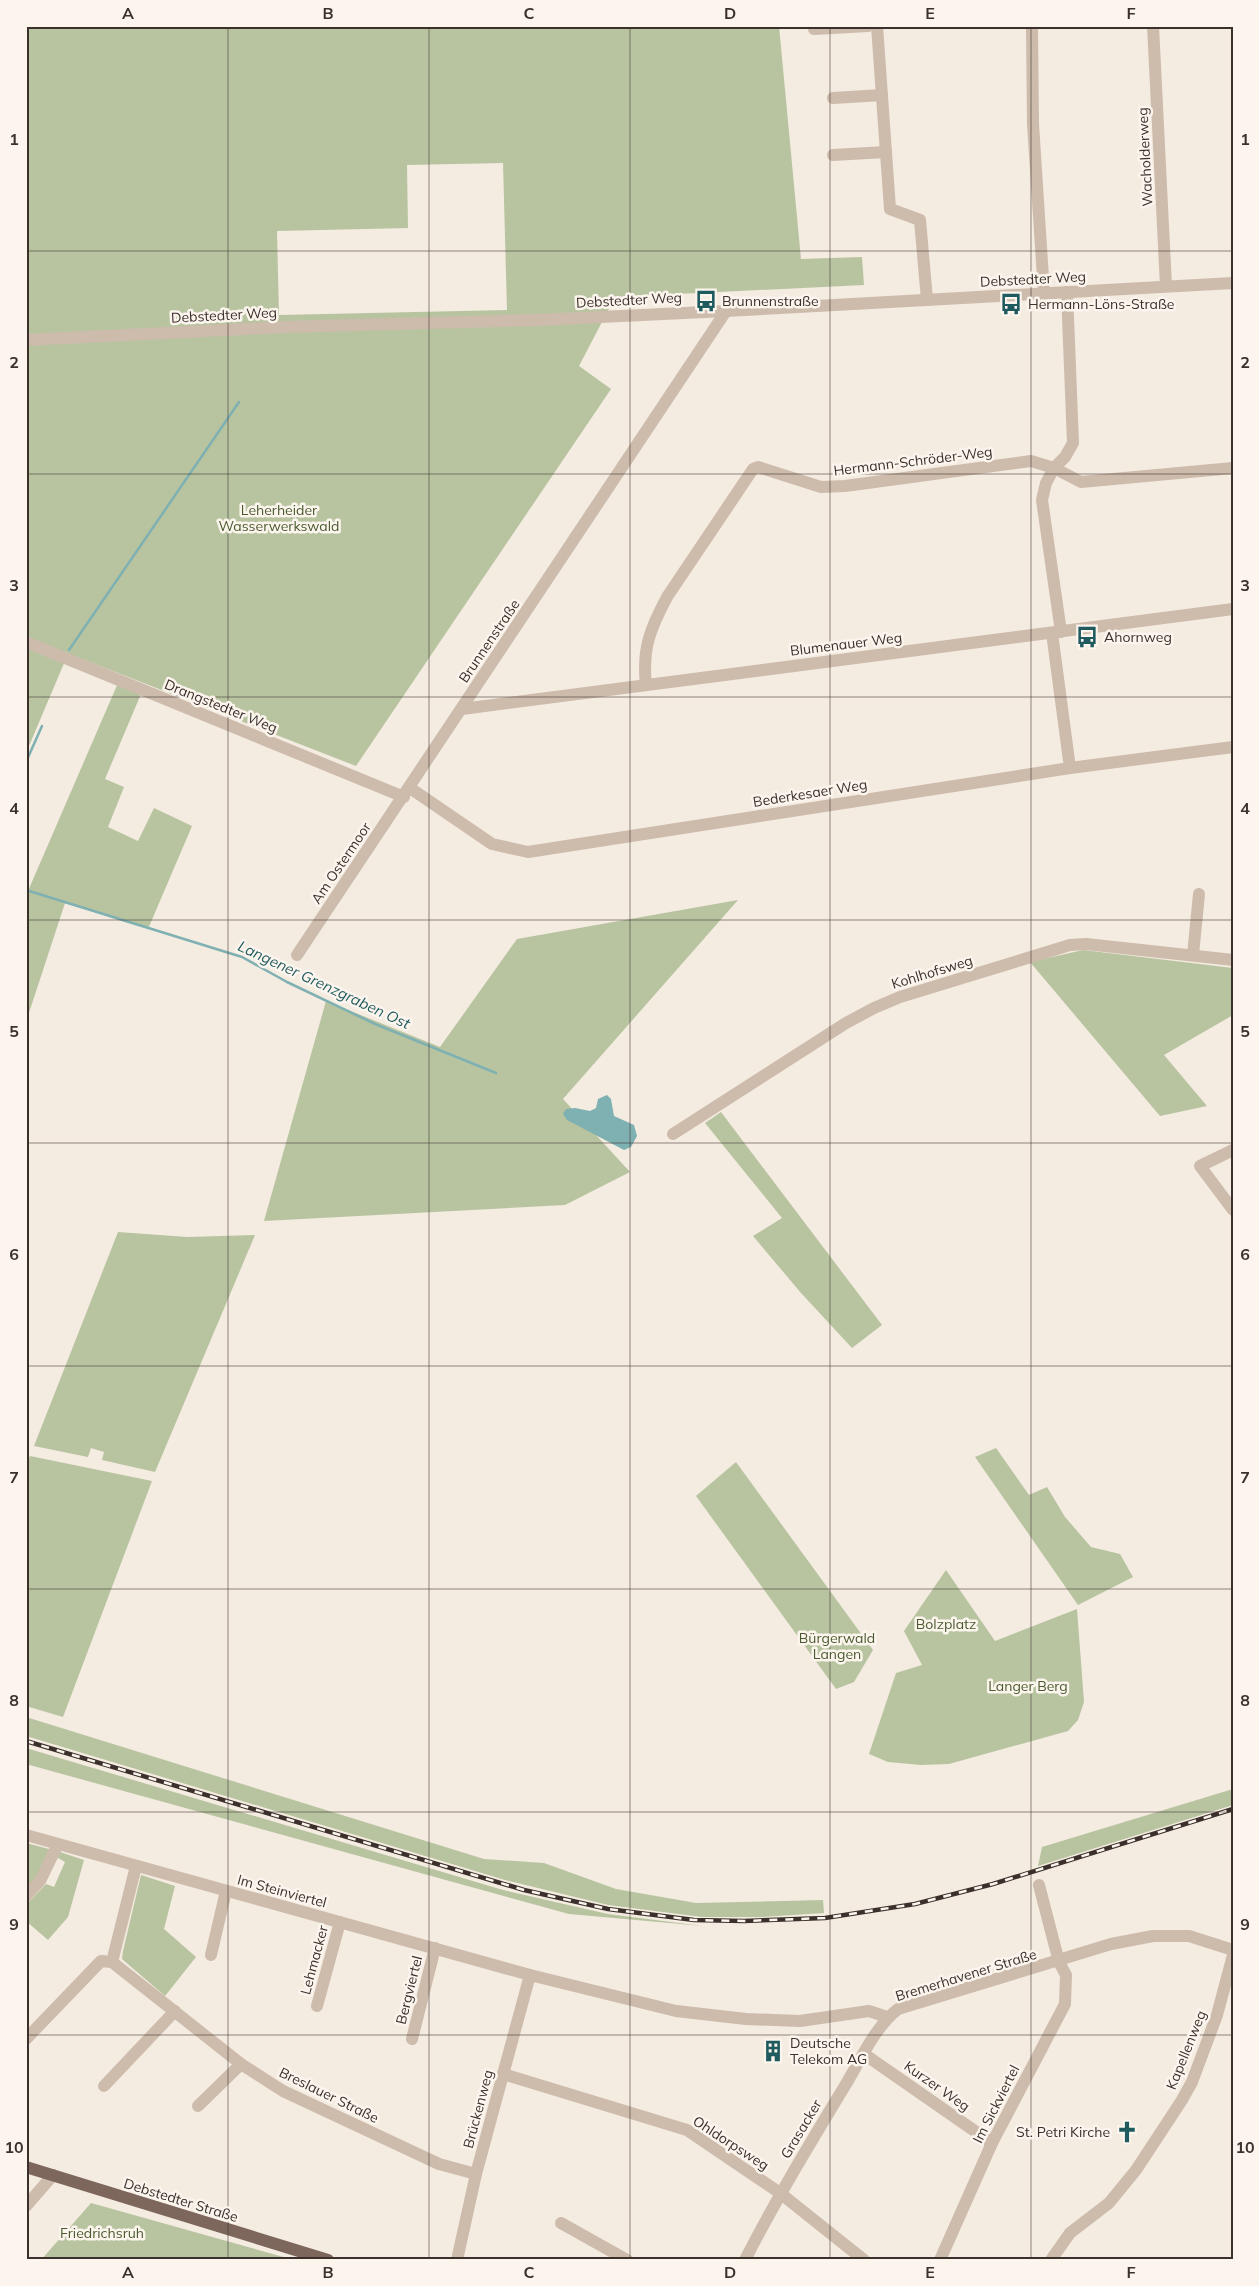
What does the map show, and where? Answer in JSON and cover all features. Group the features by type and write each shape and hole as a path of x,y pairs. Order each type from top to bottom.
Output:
{"main road":[{"name":"Debstedter Straße","path":"26,2168 328,2260"}],"street":[{"path":"814,30 868,26"},
{"path":"877,26 890,209 920,220 927,300"},
{"path":"1032,26 1033,124 1044,293"},
{"name":"Wacholderweg","path":"1153,26 1166,286"},
{"path":"833,98 882,95"},
{"path":"833,155 886,152"},
{"name":"Debstedter Weg","path":"26,340 285,327 538,320 1233,283"},
{"path":"1067,292 1073,443 1065,457 1054,468 1042,500 1070,768"},
{"name":"Brunnenstraße","path":"407,793 726,311"},
{"name":"Hermann-Schröder-Weg","path":"646,685 643,662 647,641 656,618 667,597 753,469 765,468 822,487 844,486 1031,461 1054,468 1081,482 1233,468"},
{"name":"Blumenauer Weg","path":"462,709 1233,610"},
{"name":"Drangstedter Weg","path":"26,642 407,793"},
{"name":"Bederkesaer Weg","path":"407,793 492,844 528,852 1070,768 1233,747"},
{"name":"Am Ostermoor","path":"297,955 407,793"},
{"path":"1192,955 1199,894"},
{"name":"Kohlhofsweg","path":"673,1134 846,1023 900,997 1070,945 1086,944 1233,960"},
{"path":"1233,1150 1200,1166 1233,1210"},
{"name":"Im Steinviertel","path":"26,1835 530,1975"},
{"path":"26,1896 40,1880 58,1844"},
{"path":"26,2039 101,1961 112,1962 136,1866"},
{"name":"Im Sickviertel","path":"940,2260 992,2143 1065,2004 1066,1975 1059,1962 1039,1885"},
{"path":"211,1955 226,1891"},
{"name":"Lehmacker","path":"317,2006 340,1922"},
{"name":"Bremerhavener Straße","path":"530,1975 676,2011 746,2020 800,2021 869,2011 887,2017 898,2009 1059,1962 1112,1944 1153,1936 1189,1936 1233,1950"},
{"name":"Bergviertel","path":"412,2039 435,1948"},
{"name":"Kapellenweg","path":"1051,2260 1070,2233 1114,2196 1136,2170 1182,2100 1192,2082 1217,2015 1233,1955"},
{"name":"Breslauer Straße","path":"112,1962 241,2064 283,2091 438,2164 476,2174"},
{"name":"Brückenweg","path":"454,2257 530,1975"},
{"path":"104,2086 175,2011"},
{"name":"Grasacker","path":"745,2260 780,2193 887,2017"},
{"name":"Kurzer Weg","path":"864,2054 992,2143"},
{"path":"198,2106 241,2064"},
{"name":"Ohldorpsweg","path":"503,2074 687,2130 780,2193 864,2260"},
{"path":"26,2206 52,2175"},
{"path":"561,2223 627,2260"}],"green space":[{"name":"Leherheider Wasserwerkswald","path":"26,26 779,26 801,259 862,257 864,285 615,297 579,366 611,389 356,766 26,637","holes":["503,163 507,310 279,315 277,231 408,228 407,165"]},
{"path":"26,645 65,661 26,753"},
{"path":"118,683 141,694 105,779 124,787 108,827 138,841 154,808 192,826 148,929 65,903 26,1022 26,890 28,891"},
{"path":"738,900 563,1099 630,1172 565,1205 264,1221 326,1001 440,1047 517,939"},
{"path":"1083,950 1233,968 1233,1015 1164,1055 1207,1106 1160,1116 1030,962"},
{"path":"721,1112 882,1325 852,1348 801,1293 753,1236 782,1218 705,1123"},
{"path":"118,1232 187,1237 255,1235 155,1472 102,1460 104,1452 91,1448 88,1457 34,1446"},
{"path":"996,1448 1029,1495 1047,1487 1065,1517 1091,1547 1120,1554 1133,1577 1078,1605 975,1457"},
{"path":"30,1456 152,1481 63,1717 26,1706 26,1465"},
{"name":"Bürgerwald Langen","path":"736,1462 873,1650 854,1682 836,1689 696,1496"},
{"name":"Langer Berg","path":"946,1570 995,1641 1077,1609 1084,1702 1078,1720 1068,1731 949,1764 921,1765 888,1762 869,1754 896,1673 922,1665 904,1631"},
{"path":"26,1717 484,1859 544,1863 616,1889 696,1903 823,1900 824,1913 762,1917 702,1917 608,1905 505,1880 26,1736"},
{"path":"26,1748 503,1890 608,1914 703,1926 569,1914 26,1764"},
{"path":"1233,1789 1233,1805 1038,1866 1042,1847"},
{"path":"26,1843 49,1849 50,1855 26,1892"},
{"path":"60,1852 84,1860 68,1917 48,1940 26,1921 26,1905 46,1884 54,1887 65,1862 58,1858"},
{"path":"141,1875 175,1886 164,1929 196,1957 165,1996 122,1959"},
{"name":"Friedrichsruh","path":"91,2203 294,2260 41,2260"}],"water":[{"path":"607,1095 611,1099 614,1116 634,1125 637,1136 631,1147 624,1150 567,1120 563,1114 566,1109 575,1108 590,1111 596,1108 598,1099"}],"waterway":[{"path":"69,650 239,402"},
{"path":"26,762 42,726"},
{"name":"Langener Grenzgraben Ost","path":"26,890 242,957 287,982 375,1024 496,1073"}],"railway":[{"path":"26,1741 524,1890 608,1909 694,1920 744,1921 825,1918 915,1904 993,1884 1233,1809"}],"place":[{"name":"Brunnenstraße","path":"706,301"},
{"name":"Hermann-Löns-Straße","path":"1011,304"},
{"name":"Ahornweg","path":"1087,637"},
{"name":"Deutsche Telekom AG","path":"773,2051"},
{"name":"St. Petri Kirche","path":"1127,2132"}],"park label":[{"name":"Bolzplatz","path":"946,1624"}]}
